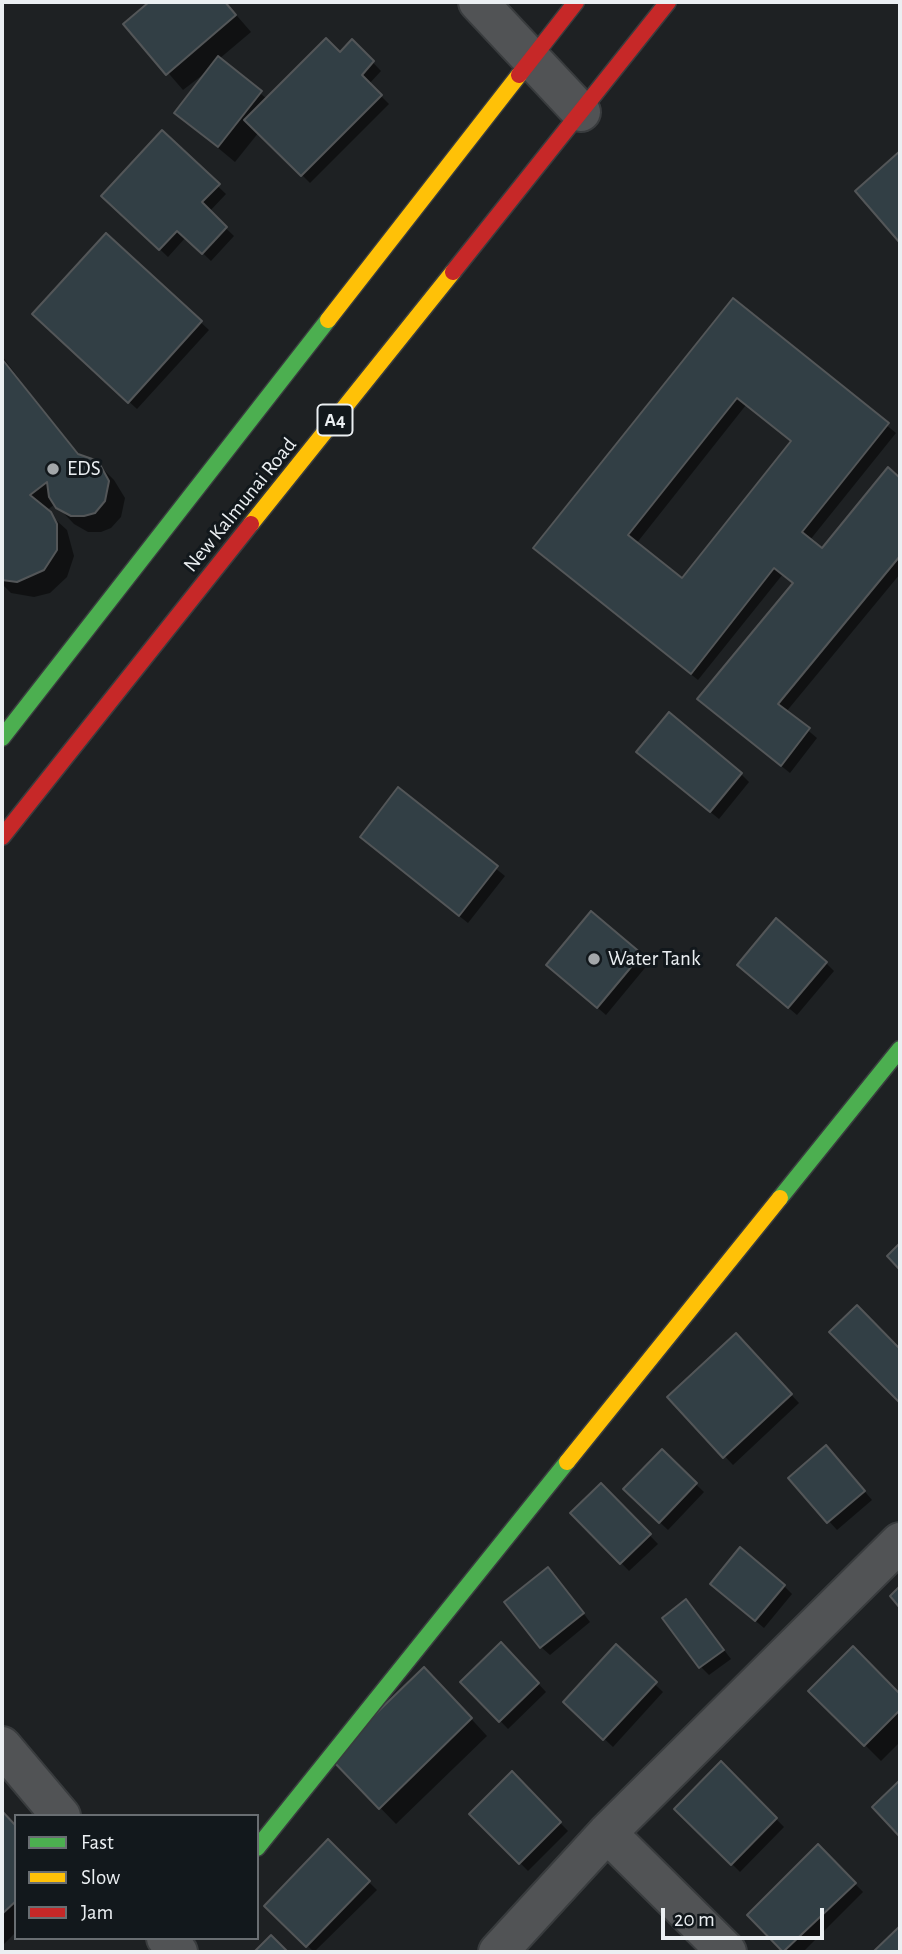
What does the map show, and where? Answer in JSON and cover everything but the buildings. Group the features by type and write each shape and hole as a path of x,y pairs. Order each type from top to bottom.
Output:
{"main road":[{"name":"New Kalmunai Road","path":"2,738 576,2"},
{"name":"New Kalmunai Road","path":"2,837 668,2"},
{"path":"259,1847 900,1049"}],"street":[{"path":"478,2 581,112"},
{"path":"498,1952 607,1833 900,1542"},
{"path":"2,1746 59,1814"},
{"path":"607,1833 727,1952"}],"traffic: fast":[{"path":"2,738 328,320"},
{"path":"780,1198 900,1049"},
{"path":"259,1846 567,1462"}],"traffic: slow":[{"path":"328,320 519,75"},
{"path":"251,524 453,272"},
{"path":"567,1462 780,1198"}],"traffic: jam":[{"path":"519,75 576,2"},
{"path":"453,272 668,2"},
{"path":"2,837 251,524"}],"place":[{"name":"EDS","path":"53,469"},
{"name":"Water Tank","path":"594,959"}]}
